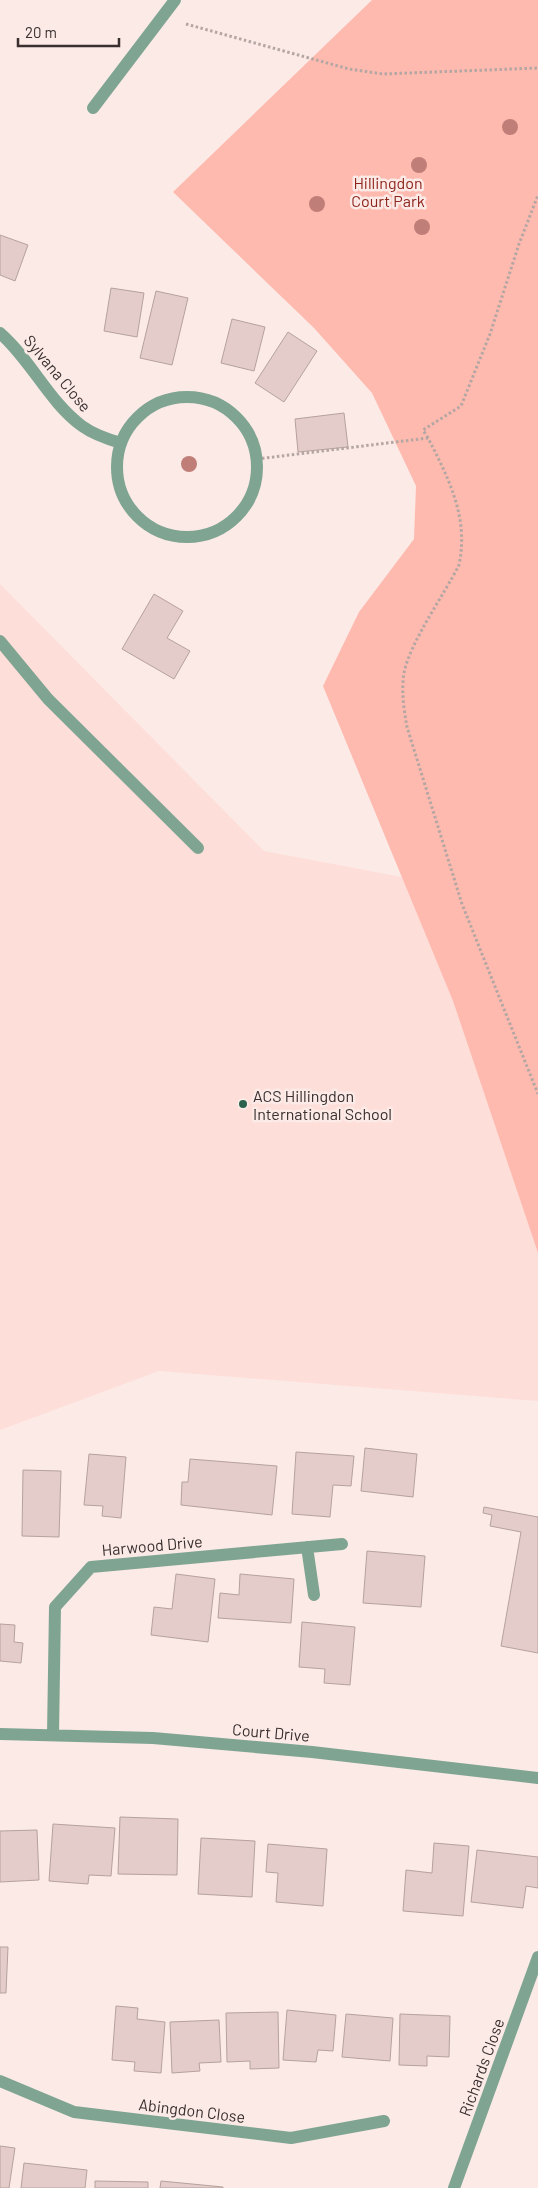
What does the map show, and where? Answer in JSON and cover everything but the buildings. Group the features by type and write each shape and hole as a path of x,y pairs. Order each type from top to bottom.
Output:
{"street":[{"path":"93,108 174,0"},
{"name":"Sylvana Close","path":"0,333 23,356 57,400 81,425 99,436 121,443"},
{"path":"198,397 221,405 239,419 249,432 257,459 254,490 237,516 215,532 182,537 150,527 132,510 119,483 117,459 121,443 136,418 150,407 173,398 198,397"},
{"path":"0,641 48,699 198,848"},
{"name":"Harwood Drive","path":"54,1735 55,1607 91,1567 342,1544"},
{"path":"307,1547 314,1595"},
{"name":"Court Drive","path":"0,1734 153,1738 312,1752 538,1778"},
{"name":"Richards Close","path":"454,2188 538,1956"},
{"name":"Abingdon Close","path":"0,2081 74,2112 291,2138 384,2121"}],"path":[{"path":"162,17 348,69 383,74 538,68"},
{"path":"538,195 519,244 490,334 461,406 423,430 452,483 460,516 462,552 460,566 409,657 403,687 407,728 462,904 538,1094"},
{"path":"257,459 428,438"}],"shaded area":[{"name":"ACS Hillingdon International School","path":"0,584 264,851 402,877 453,1001 538,1253 538,1401 159,1371 0,1430"}],"green space":[{"name":"Hillingdon Court Park","path":"372,0 538,0 538,1253 453,1001 323,686 359,612 414,539 416,486 372,393 314,328 173,192"}],"place":[{"name":"ACS Hillingdon International School","path":"243,1104"}]}
